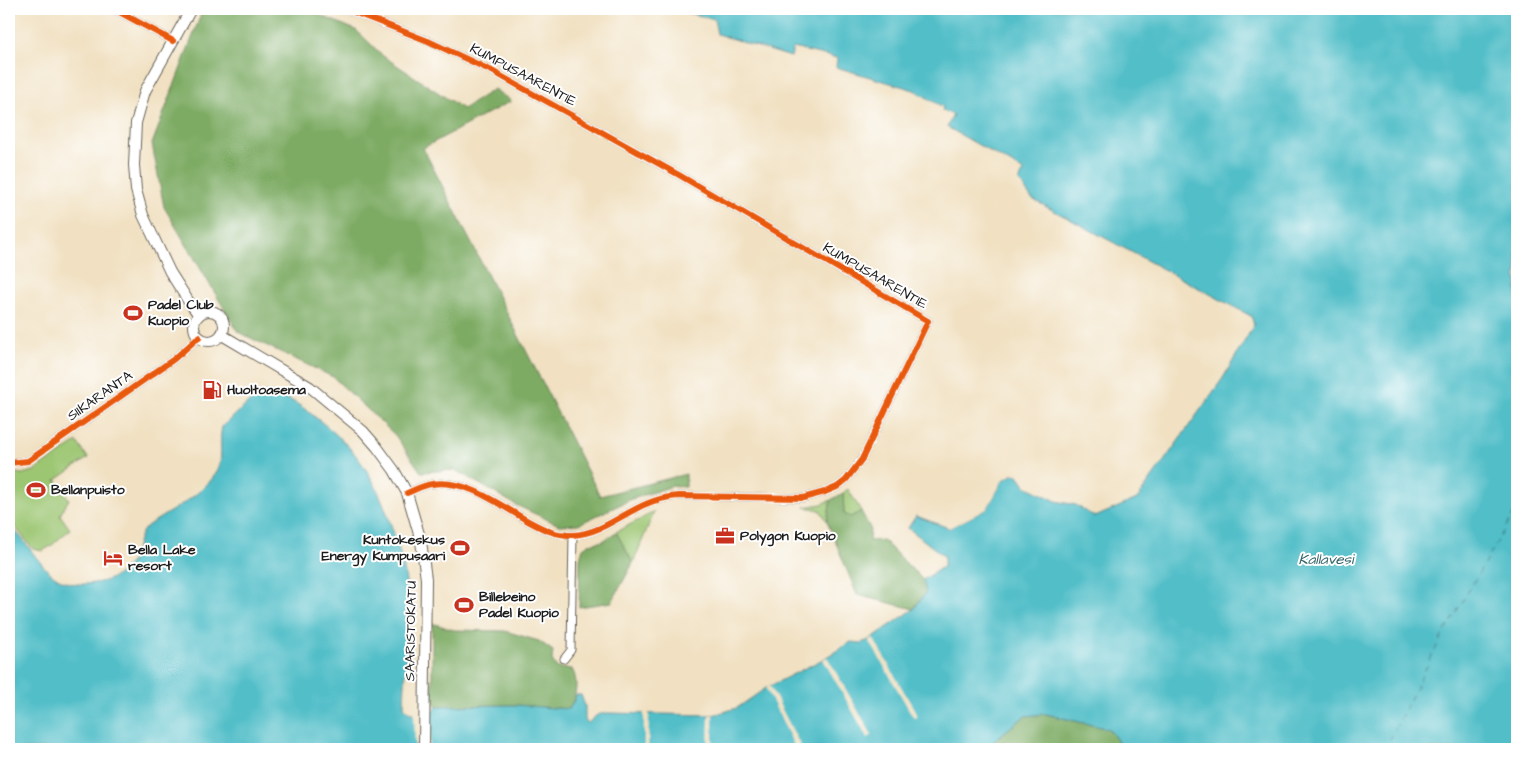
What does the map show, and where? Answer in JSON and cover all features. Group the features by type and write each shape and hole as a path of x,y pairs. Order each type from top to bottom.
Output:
{"main road":[{"path":"191,9 145,91 136,123 134,166 136,190 143,215 170,272 199,315"},
{"path":"207,311 218,314 224,323 222,335 211,341 203,340 199,337 195,327 199,315 207,311"},
{"name":"SAARISTOKATU","path":"222,335 310,387 363,431 378,446 407,494 421,541 425,563 424,749"}],"street":[{"path":"114,9 174,41"},
{"name":"KUMPUSAARENTIE","path":"346,9 428,41 492,71 679,175 928,321 866,452 846,480 837,487 825,492 803,498 680,496 663,498 645,504 596,530 573,535 556,534 540,527 473,490 460,485 432,484 407,494"},
{"name":"SIIKARANTA","path":"9,462 28,461 174,359 199,337"},
{"path":"564,660 571,650 573,535"}],"green space":[{"path":"203,9 305,9 356,30 383,56 463,109 494,89 511,101 423,148 600,496 686,474 686,487 673,486 634,498 579,524 559,525 516,505 455,470 421,472 395,435 333,377 238,332 164,207 152,144"},
{"name":"Bellanpuisto","path":"77,442 88,458 56,480 69,499 60,515 70,529 51,546 42,551 33,549 12,523 9,522 9,472 22,474 34,471"},
{"path":"848,489 861,511 851,517 844,514 843,493"},
{"path":"843,493 844,514 851,517 861,511 870,528 869,541 883,540 923,580 926,592 914,609 857,595 827,521 831,500"},
{"path":"831,500 827,521 820,510 805,507 822,504"},
{"path":"654,512 633,563 616,532"},
{"path":"616,532 633,563 612,602 579,607 580,558 583,548 589,544 603,541"},
{"path":"432,623 454,630 505,631 539,641 553,651 552,660 557,668 572,669 576,689 569,709 514,705 437,707 432,702"},
{"path":"1046,714 1109,729 1123,749 996,749 994,740 1025,716"}],"water":[{"name":"Kallavesi","path":"671,9 1517,9 1517,749 1123,749 1109,729 1046,714 1025,716 994,740 996,749 9,749 9,525 44,567 64,581 77,584 94,583 115,577 130,564 140,536 147,526 190,499 209,482 216,473 220,463 222,427 257,395 272,393 289,399 331,430 344,442 365,468 381,498 399,549 406,581 408,624 404,707 410,713 432,712 437,707 442,706 514,705 569,709 576,695 581,695 585,706 585,720 588,723 597,715 606,713 713,715 737,708 766,688 823,659 851,642 861,643 869,640 914,609 926,592 923,580 944,566 944,556 908,528 916,516 949,528 987,509 1003,480 1014,474 1018,475 1026,486 1056,501 1076,505 1095,517 1137,499 1223,378 1254,325 1251,316 1032,199 1019,181 1024,171 947,127 953,115 942,110 943,107 914,90 836,67 837,58 793,48 791,57 717,34 714,19"}],"pier":[{"path":"1001,479 1003,480 987,509 949,528 947,525 985,507"},
{"path":"873,638 918,716 914,718 869,640"},
{"path":"827,657 872,735 868,738 823,659"},
{"path":"770,686 802,749 796,749 766,688"},
{"path":"414,710 429,710 430,749 415,749"},
{"path":"644,713 649,713 648,749 644,749"},
{"path":"709,715 713,715 713,749 708,749"}],"ferry route":[{"path":"1385,749 1440,640 1517,508"}],"cycle path":[{"path":"114,9 173,41"},
{"path":"346,9 428,41 492,71 679,175 928,321 862,459 846,480 837,487 825,492 803,498 679,496 666,498 637,508 611,523 592,531 573,535 556,533 540,527 495,501 458,485 432,484 422,486 407,493"},
{"path":"9,463 28,461 174,359 199,337"}],"place":[{"name":"Padel Club Kuopio","path":"133,313"},
{"name":"Huoltoasema","path":"212,390"},
{"name":"Bellanpuisto","path":"36,490"},
{"name":"Polygon Kuopio","path":"725,536"},
{"name":"Kuntokeskus Energy Kumpusaari","path":"460,548"},
{"name":"Bella Lake resort","path":"113,558"},
{"name":"Billebeino Padel Kuopio","path":"464,605"}]}
